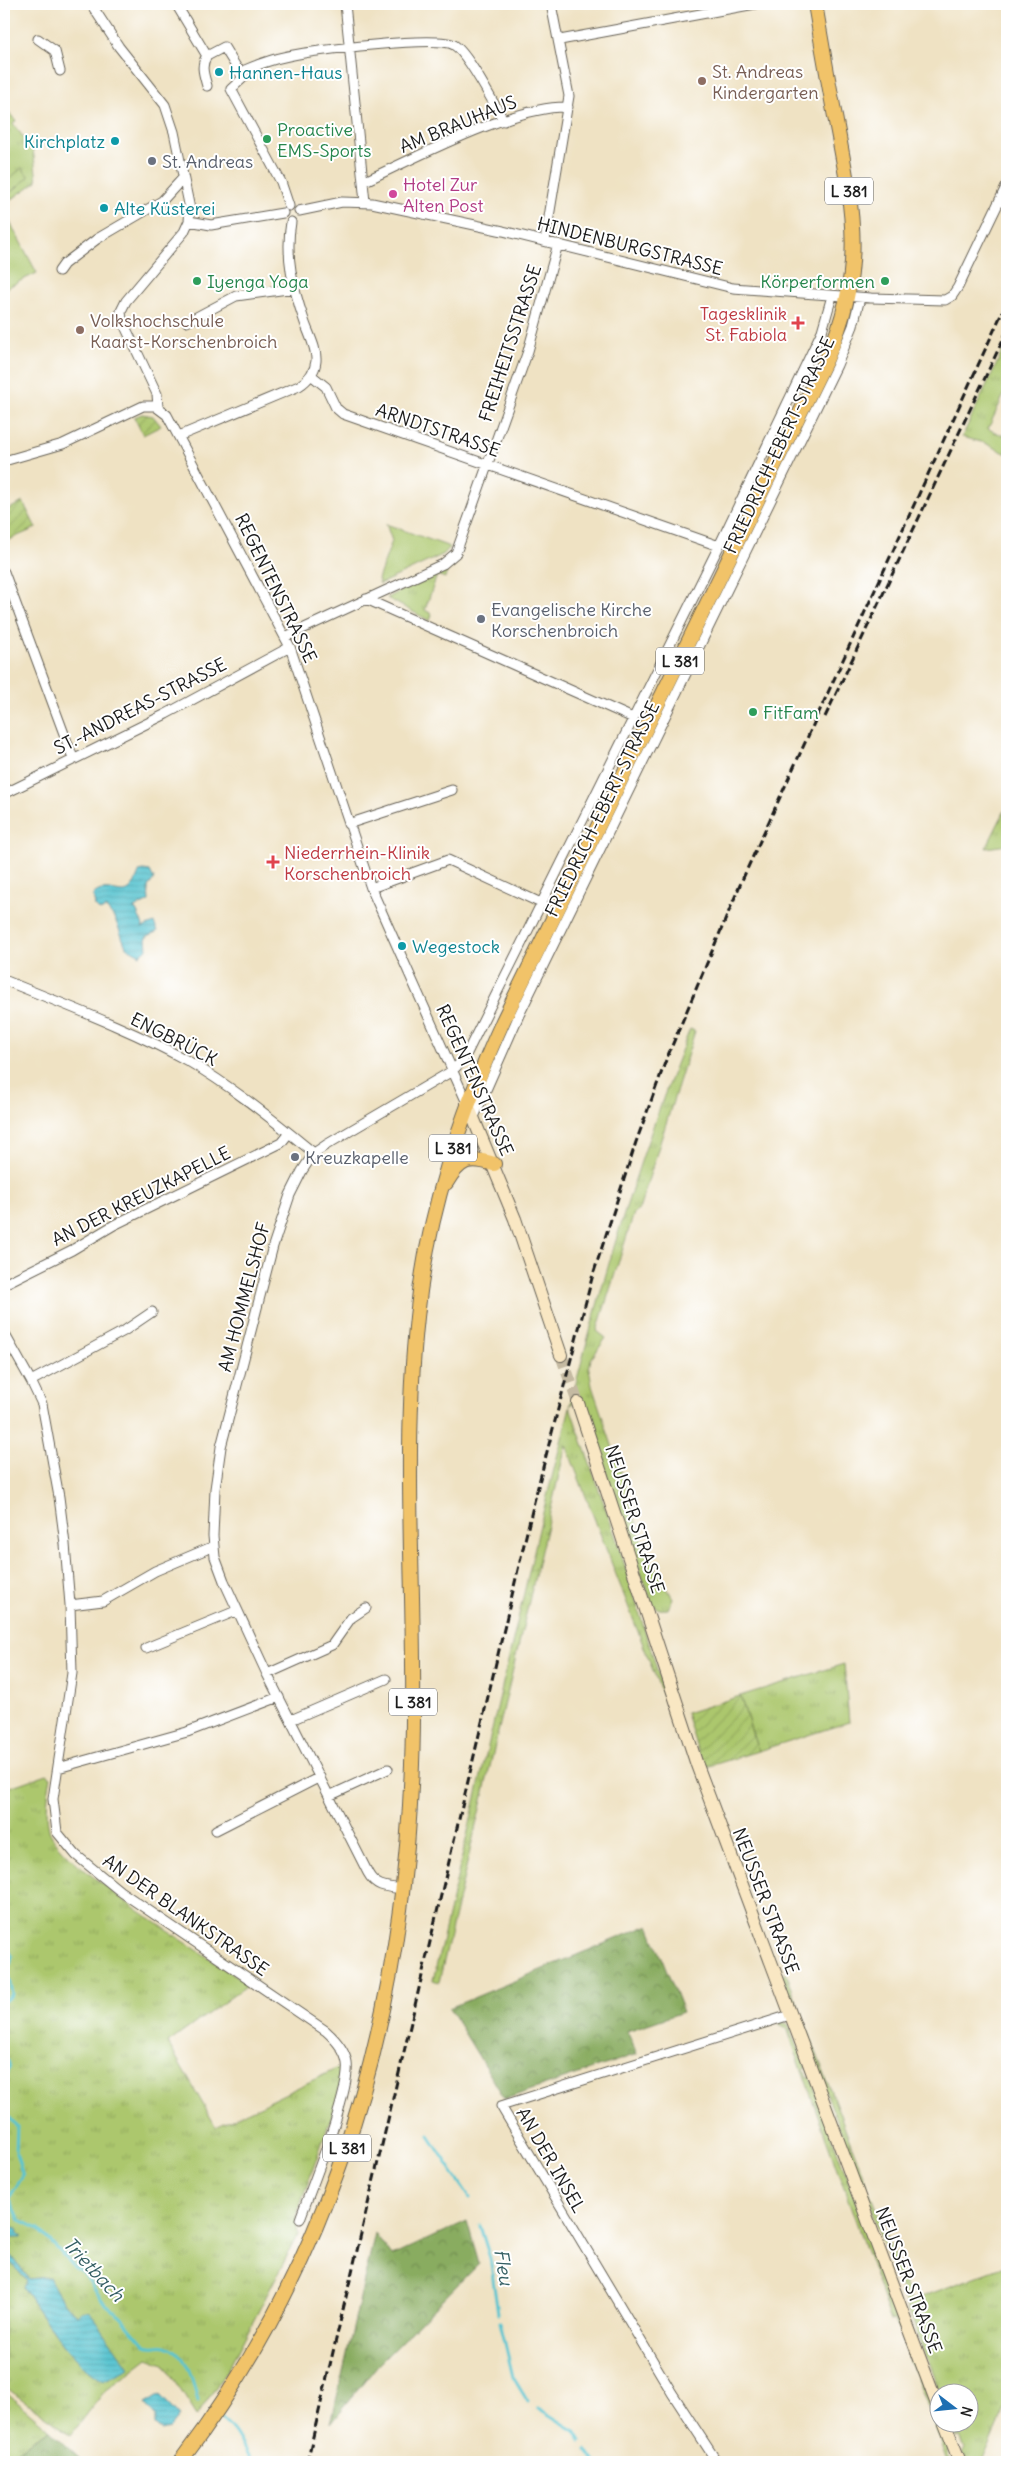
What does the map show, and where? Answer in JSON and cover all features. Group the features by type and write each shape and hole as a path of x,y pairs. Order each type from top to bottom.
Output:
{"main road":[{"name":"L 381","path":"180,2462 214,2416 252,2356 286,2294 314,2233 338,2173 363,2098 392,1971 404,1889 413,1739 412,1387 420,1296 440,1194 467,1103 510,1007 827,358 854,297 852,209 815,4"},
{"path":"440,1194 450,1177 463,1162 474,1159 494,1164"}],"street":[{"path":"4,461 63,444 140,407 148,405 158,407 154,387 120,311 126,301 184,232 189,221 190,212 172,123 163,100 119,47 91,4"},
{"path":"176,4 207,56"},
{"path":"344,4 365,202"},
{"path":"545,241 568,107 568,84 551,4"},
{"path":"560,40 724,6 755,4"},
{"path":"38,39 55,51 60,70"},
{"path":"291,222 286,220 281,182 231,89 243,78 245,70 269,60 295,54 433,41 453,44 462,51 504,121"},
{"path":"207,86 203,72 204,61 207,56 224,47 243,78"},
{"name":"AM BRAUHAUS","path":"363,182 504,121 552,106 568,107"},
{"path":"59,271 64,264 98,239 162,201 183,178"},
{"name":"HINDENBURGSTRASSE","path":"299,211 342,202 365,202 558,244 733,288 832,296 945,300 950,298 955,292 1007,185"},
{"path":"189,221 211,225 295,207 299,211 299,217 291,222"},
{"path":"180,436 299,386 311,375 316,364 315,354 295,288 287,253 291,222"},
{"name":"FREIHEITSSTRASSE","path":"285,637 443,564 452,558 460,543 528,351 558,244"},
{"path":"187,322 236,296 295,288"},
{"name":"FRIEDRICH-EBERT-STRASSE","path":"452,1071 464,1059 543,904 719,546 822,331 832,296"},
{"name":"FRIEDRICH-EBERT-STRASSE","path":"474,1117 519,1016 837,365 851,331 854,297"},
{"name":"ARNDTSTRASSE","path":"311,375 326,387 335,406 342,413 719,546"},
{"name":"REGENTENSTRASSE","path":"158,407 164,412 180,436 290,647 371,888 494,1164 524,1243 561,1355"},
{"path":"4,572 73,758"},
{"path":"366,599 633,718"},
{"name":"ST.-ANDREAS-STRASSE","path":"4,794 73,758 166,714 290,647"},
{"path":"348,824 452,790"},
{"path":"371,888 448,860 543,904"},
{"name":"ENGBRÜCK","path":"4,980 110,1024 181,1058 229,1087 314,1153"},
{"name":"AM HOMMELSHOF","path":"404,1889 381,1886 372,1880 267,1674 236,1611 219,1567 214,1546 214,1508 219,1460 257,1308 285,1207 299,1177 314,1153 452,1071"},
{"name":"AN DER KREUZKAPELLE","path":"4,1284 72,1250 114,1225 281,1143 289,1133"},
{"path":"31,1380 124,1331 152,1312"},
{"name":"AN DER BLANKSTRASSE","path":"4,1333 31,1380 42,1404 56,1479 70,1605 72,1673 53,1799 57,1832 68,1847 120,1891 326,2031 343,2050 347,2067 343,2090 300,2219"},
{"name":"NEUSSER STRASSE","path":"578,1403 697,1766 929,2384"},
{"path":"70,1605 103,1601 162,1567 214,1546"},
{"path":"267,1674 332,1645 351,1618 366,1608"},
{"path":"146,1648 236,1611"},
{"path":"291,1720 386,1679"},
{"path":"58,1768 186,1732 279,1698"},
{"path":"329,1796 388,1769"},
{"path":"216,1830 320,1778"},
{"name":"AN DER INSEL","path":"717,2462 662,2377 501,2106 790,2015"},
{"path":"949,2434 960,2462"}],"green space":[{"path":"4,107 16,121 13,124 33,149 37,181 4,205"},
{"path":"22,168 29,177 11,192 4,183"},
{"path":"4,211 37,273 4,289"},
{"path":"1007,342 1007,388 988,429 1007,437 1007,454 985,443 962,437"},
{"path":"142,414 153,416 161,426 143,435 134,417"},
{"path":"23,502 36,528 4,542 4,509 5,511"},
{"path":"386,524 450,547 444,554 380,584 378,579 392,541"},
{"path":"442,570 447,572 445,578 437,575 425,610 432,614 430,621 387,598"},
{"path":"1007,806 1007,845 986,848"},
{"path":"690,1029 695,1031 639,1210 634,1213 597,1331 606,1338 591,1359 589,1368 592,1386 626,1487 644,1550 673,1598 668,1609 662,1609 656,1608 651,1602 579,1395 570,1406 624,1215 655,1121"},
{"path":"570,1407 617,1541 666,1698 664,1699 566,1445 439,1982 433,1980 545,1504"},
{"path":"844,1664 849,1722 758,1751 740,1696"},
{"path":"740,1696 758,1751 703,1768 686,1713"},
{"path":"47,1774 51,1777 47,1803 49,1830 59,1846 107,1888 172,1934 249,1984 168,2043 216,2127 340,2067 343,2073 334,2109 296,2217 298,2235 231,2364 197,2416 164,2364 148,2358 104,2392 71,2435 4,2386 4,2255 27,2281 23,2287 49,2326 70,2352 92,2374 103,2381 112,2375 77,2315 64,2303 49,2277 29,2279 9,2252 8,2238 19,2235 4,2226 4,1789"},
{"path":"649,1925 683,2012 627,2031 637,2054 505,2099 449,2008"},
{"path":"786,1973 911,2301 1007,2265 1007,2405 982,2462 966,2462 962,2452 965,2449 960,2436 957,2437 956,2434 978,2434 978,2384 937,2384 782,1976"},
{"path":"781,2022 788,2024 807,2068 804,2069 807,2078 810,2077 928,2397 928,2408 895,2320 891,2321 787,2028 779,2024"},
{"path":"467,2221 479,2263 377,2366 331,2423 375,2233 392,2256"},
{"path":"4,2391 50,2430 4,2458"},
{"path":"50,2430 84,2462 4,2462 4,2458"},
{"path":"938,2434 943,2434 950,2450 948,2451 951,2460 948,2461"}],"water":[{"path":"140,871 150,871 154,879 148,887 149,901 133,909 136,910 143,925 142,928 154,923 158,931 146,937 147,949 140,955 126,947 115,919 106,908 100,911 95,906 93,895 103,890 127,891 133,885"},
{"path":"4,2226 17,2229 19,2235 22,2235 20,2238 8,2238 11,2246 9,2252 29,2279 49,2277 60,2298 68,2308 77,2315 83,2311 90,2312 129,2368 103,2381 92,2374 70,2352 23,2287 27,2281 4,2255"},
{"path":"160,2395 180,2416 170,2428 161,2430 155,2425 155,2416 145,2404"}],"waterway":[{"name":"Trietbach","path":"4,1942 12,1956 8,1975 12,1994 4,2001"},
{"name":"Trietbach","path":"4,2056 9,2067 4,2079"},
{"name":"Trietbach","path":"4,2110 17,2127 16,2153 23,2176 9,2198 20,2220 39,2229 75,2268 82,2271 105,2304 121,2317 144,2344 149,2346 166,2346 180,2354 188,2369 198,2401"},
{"name":"Fleu","path":"429,2136 470,2198"},
{"name":"Fleu","path":"480,2226 490,2258 498,2314"},
{"name":"Fleu","path":"500,2322 513,2377 528,2402"},
{"name":"Fleu","path":"538,2408 575,2431 581,2441"},
{"name":"Trietbach","path":"222,2419 236,2434 252,2462"},
{"name":"Fleu","path":"586,2449 595,2462"}],"tunnel":[{"path":"561,1355 578,1403"}],"railway":[{"path":"307,2462 534,1502 592,1278 636,1142 666,1060 743,878 1007,302"},
{"path":"825,717 1007,331"}],"place":[{"name":"Hannen-Haus","path":"219,72"},
{"name":"St. Andreas Kindergarten","path":"702,81"},
{"name":"Proactive EMS-Sports","path":"267,139"},
{"name":"Kirchplatz","path":"115,141"},
{"name":"St. Andreas","path":"152,161"},
{"name":"Hotel Zur Alten Post","path":"393,194"},
{"name":"Alte Küsterei","path":"104,208"},
{"name":"Iyenga Yoga","path":"197,281"},
{"name":"Körperformen","path":"885,281"},
{"name":"Tagesklinik St. Fabiola","path":"798,323"},
{"name":"Volkshochschule Kaarst-Korschenbroich","path":"80,330"},
{"name":"Evangelische Kirche Korschenbroich","path":"481,619"},
{"name":"FitFam","path":"753,712"},
{"name":"Niederrhein-Klinik Korschenbroich","path":"273,862"},
{"name":"Wegestock","path":"402,946"},
{"name":"Kreuzkapelle","path":"295,1157"}]}
